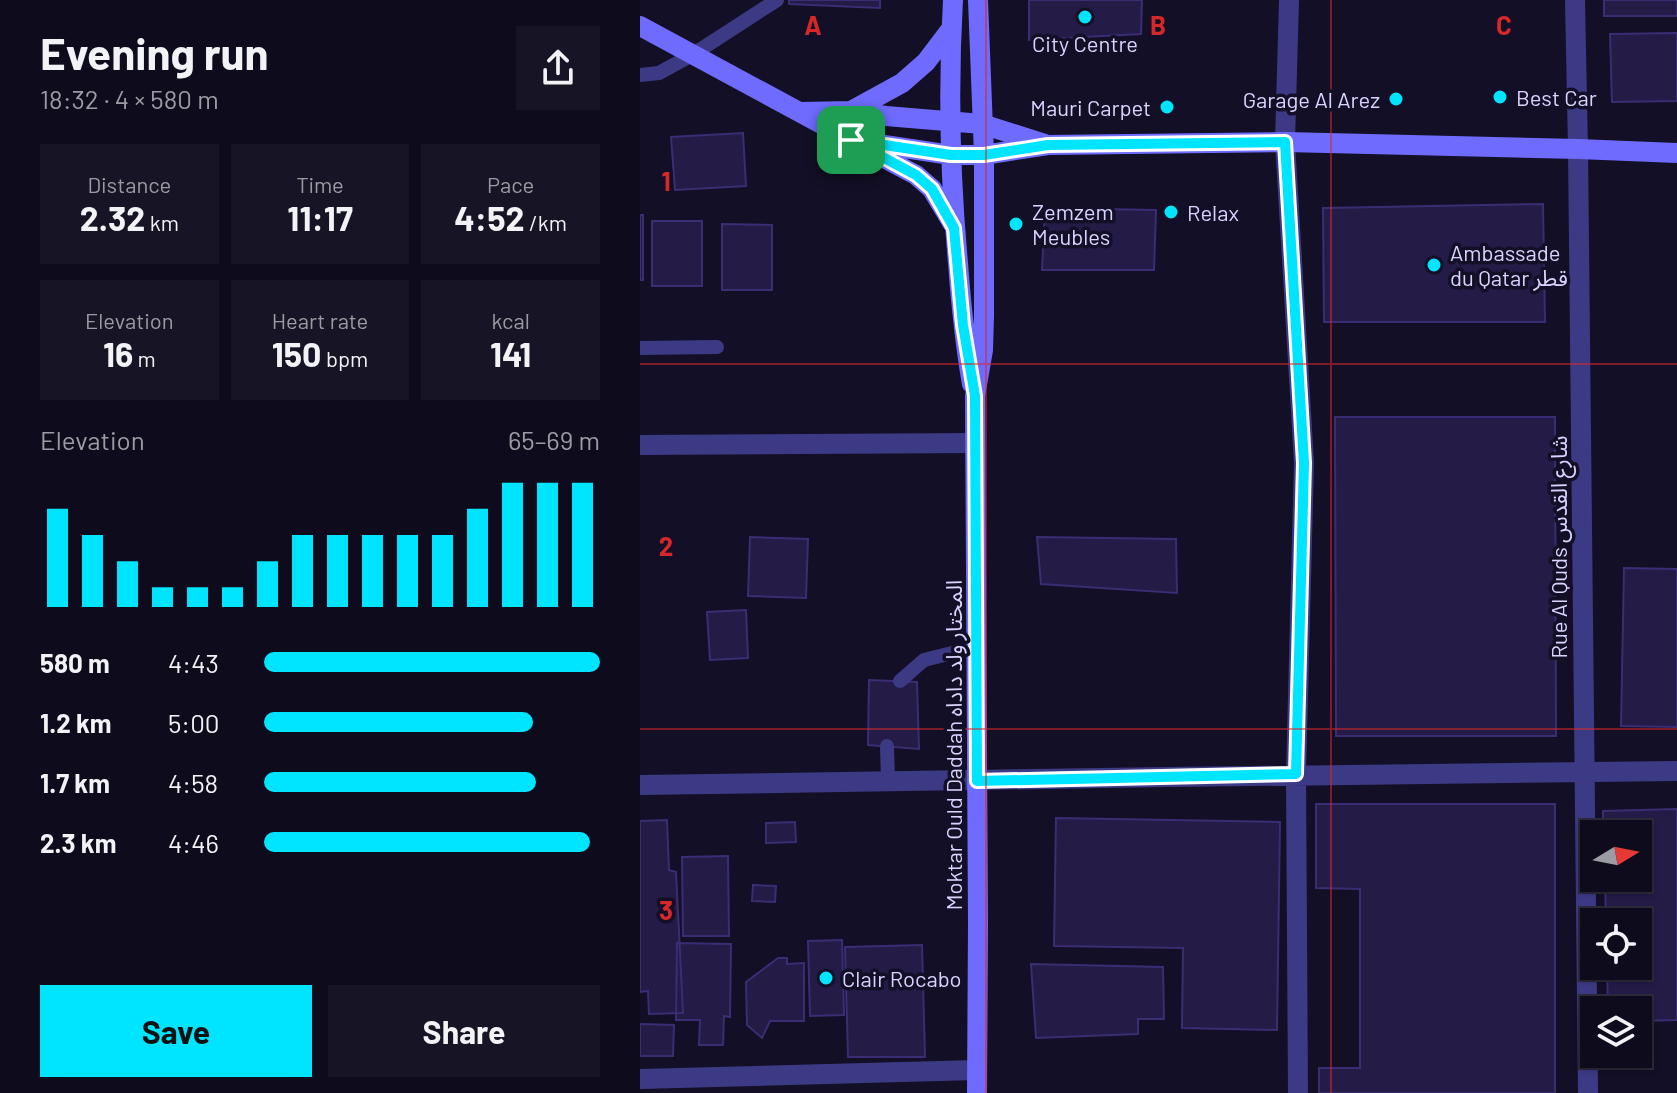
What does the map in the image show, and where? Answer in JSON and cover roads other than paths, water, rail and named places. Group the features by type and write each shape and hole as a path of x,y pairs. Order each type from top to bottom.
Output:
{"street":[{"name":"Moktar Ould Daddah المختار ولد داداه","path":"953,0 951,155 954,228 963,325 975,396 977,1093"},
{"name":"Moktar Ould Daddah المختار ولد داداه","path":"975,396 983,350 984,316 984,155 978,0"},
{"path":"1289,0 1285,142 1304,463 1296,774 1298,1093"},
{"name":"Rue Al Quds شارع القدس","path":"1575,0 1588,1093"},
{"path":"640,26 916,175 932,189 954,228"},
{"path":"851,111 902,83 926,62 951,29"},
{"path":"801,112 851,111 982,124 1048,145"},
{"path":"851,140 951,155 984,155 1048,145 1285,142 1677,153"},
{"path":"640,445 975,443"},
{"path":"640,785 1677,771"},
{"path":"640,1079 977,1070"}],"lane":[{"path":"640,75 659,73 692,55 777,0"},
{"path":"640,348 717,347"},
{"path":"900,681 924,660 976,647"},
{"path":"887,746 888,782"}],"place":[{"name":"City Centre","path":"1085,17"},
{"name":"Best Car","path":"1500,97"},
{"name":"Garage Al Arez","path":"1396,99"},
{"name":"Mauri Carpet","path":"1167,107"},
{"name":"Relax","path":"1171,212"},
{"name":"Zemzem Meubles","path":"1016,224"},
{"name":"Ambassade du Qatar قطر","path":"1434,265"},
{"name":"Clair Rocabo","path":"826,978"}]}
